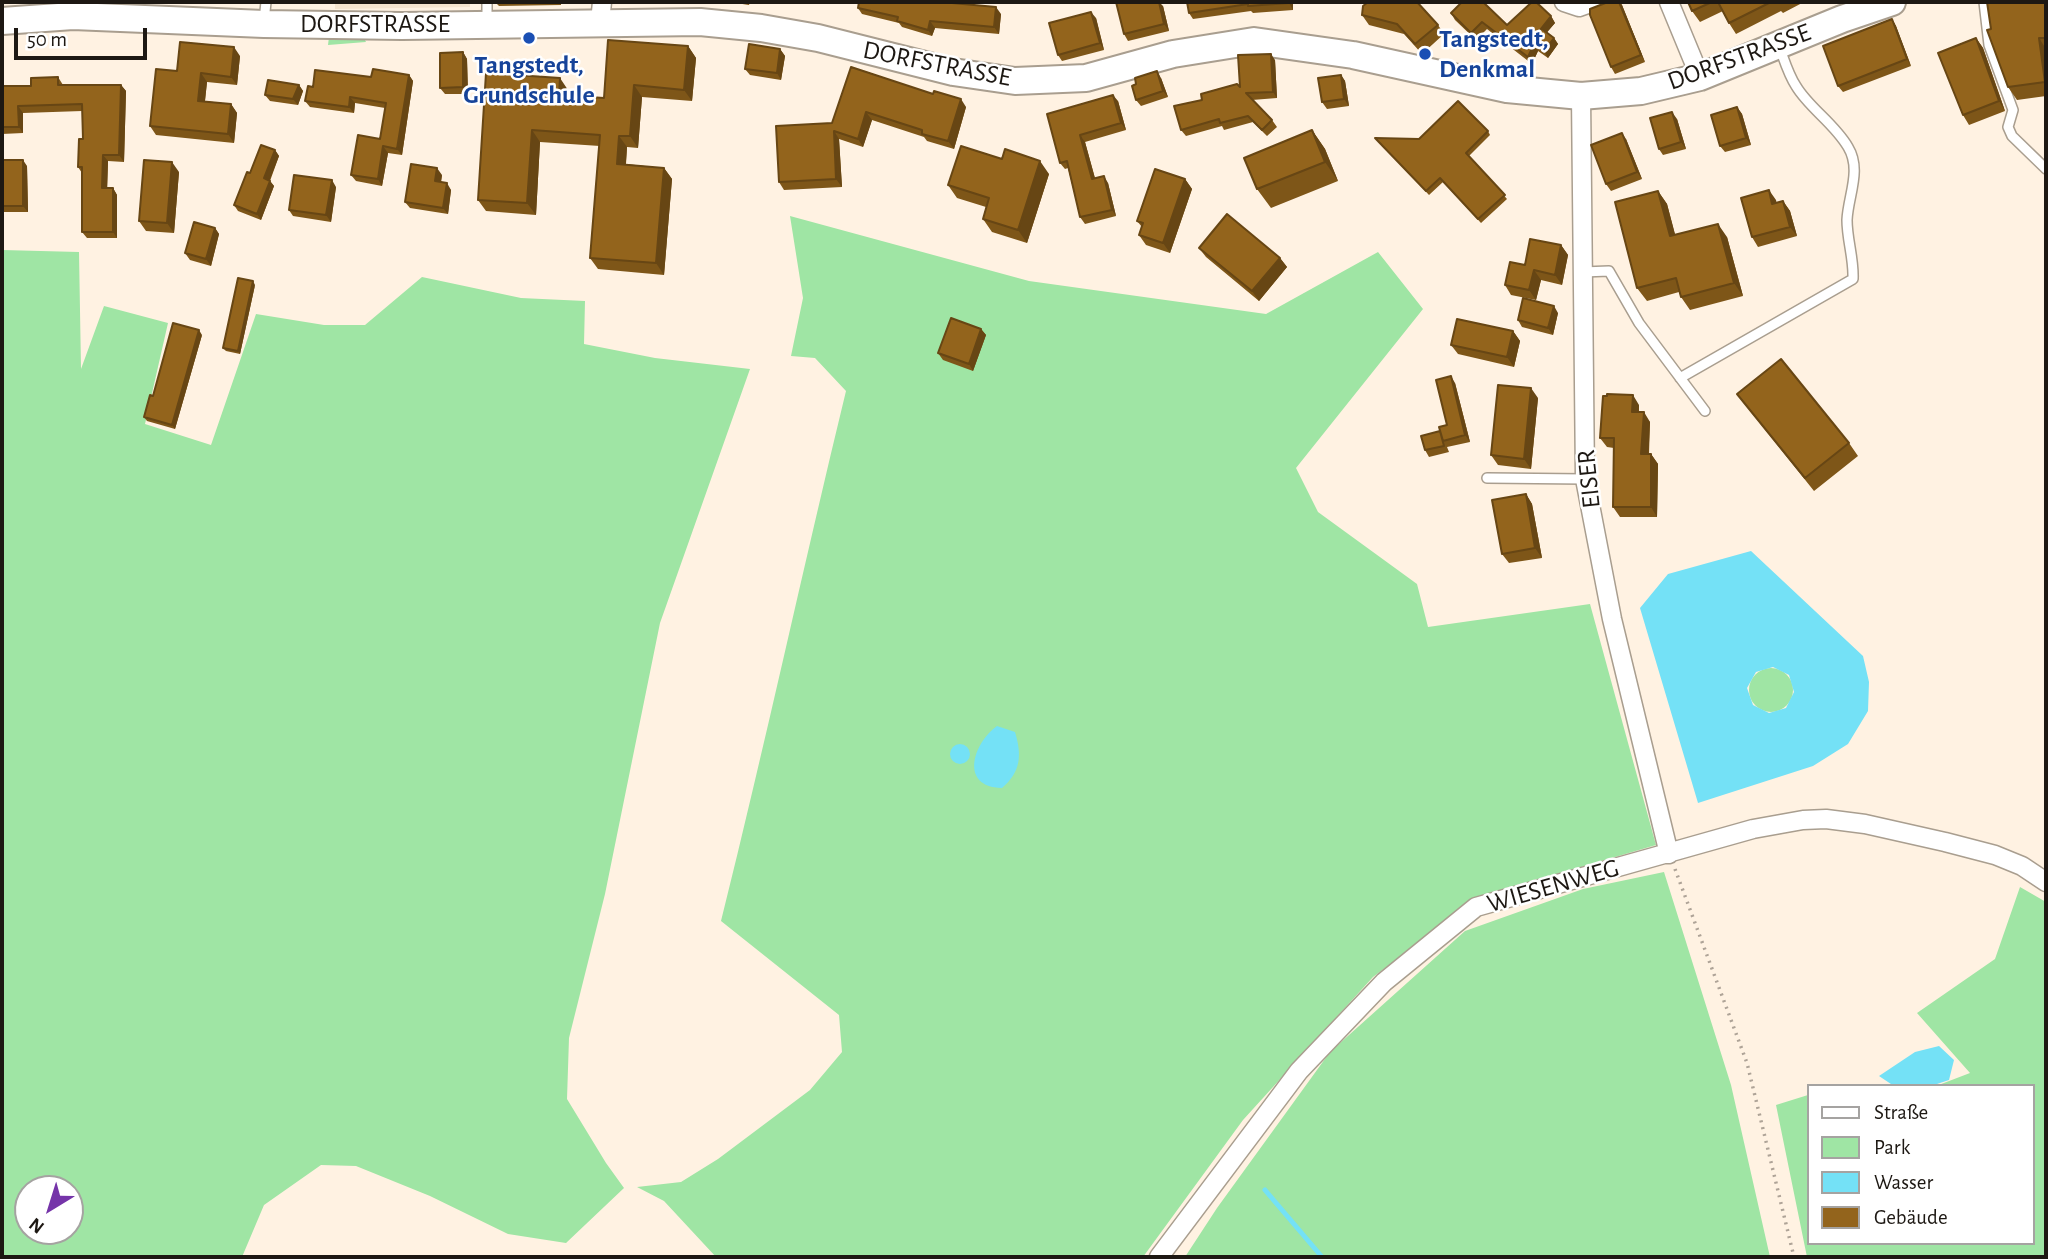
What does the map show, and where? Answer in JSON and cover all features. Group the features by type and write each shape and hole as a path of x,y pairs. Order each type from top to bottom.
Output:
{"main road":[{"name":"DORFSTRASSE","path":"2,20 73,16 265,13 601,12 761,28 818,38 953,72 1015,82 1086,78 1173,54 1254,41 1353,55 1507,89 1581,96 1641,91 1700,77 1892,2"}],"street":[{"path":"1564,2 1579,8 1593,2"},
{"path":"1669,2 1700,77"},
{"name":"EISER","path":"1581,96 1585,479 1612,619 1670,854"},
{"name":"WIESENWEG","path":"1159,1257 1299,1071 1384,982 1476,906 1753,829 1803,820 1826,819 1865,824 1995,855 2022,866 2046,882"}],"lane":[{"path":"1984,2 1989,45 2013,110 2008,127 2011,136 2046,169"},
{"path":"1680,378 1853,279 1847,223 1854,177 1850,149 1828,119 1796,86 1779,45"},
{"path":"1583,272 1609,271 1639,323 1705,411"},
{"path":"1487,478 1585,479"}],"path":[{"path":"1670,854 1747,1063 1794,1257"}],"shaded area":[{"path":"335,2 470,2 470,7 335,9"}],"green space":[{"path":"329,37 364,38 366,42 328,45"},
{"path":"790,216 1029,281 1266,314 1378,252 1423,309 1296,468 1318,512 1417,584 1428,627 1590,604 1656,845 1479,897 1373,977 1243,1120 1143,1257 716,1257 664,1201 637,1187 681,1182 718,1159 810,1090 842,1052 839,1015 721,921 846,391 815,358 791,356 803,298"},
{"path":"2,250 79,252 81,369 104,306 168,323 145,424 211,445 256,314 324,325 365,325 422,277 521,298 585,301 584,344 655,358 750,369 660,623 605,894 569,1038 567,1099 624,1188 566,1243 508,1234 430,1196 356,1166 321,1165 264,1205 242,1257 2,1257"},
{"path":"1771,668 1787,674 1793,690 1787,706 1771,712 1755,706 1749,690 1755,674"},
{"path":"1664,872 1731,1085 1770,1257 1185,1257 1217,1208 1330,1052 1465,931 1583,889"},
{"path":"2020,887 2046,902 2046,1257 1807,1257 1776,1105 1806,1096 1806,1245 2034,1245 2034,1084 1941,1084 1970,1073 1917,1013 1995,959"}],"water":[{"path":"1751,551 1863,656 1869,682 1868,711 1848,744 1813,766 1698,803 1640,608 1668,574","holes":["1773,667 1789,675 1794,692 1786,708 1769,713 1753,705 1747,688 1756,672"]},
{"path":"997,726 1015,732 1019,748 1016,769 1002,788 988,786 980,780 974,763 982,743"},
{"path":"960,744 967,747 970,754 967,761 960,764 953,761 950,754 953,747"},
{"path":"1939,1046 1954,1060 1949,1080 1937,1084 1891,1084 1879,1076 1915,1052"}],"building":[{"path":"859,2 941,2 996,7 994,27 930,21 928,30 897,21 898,17 858,8"},
{"path":"1116,2 1159,2 1164,24 1124,34"},
{"path":"1187,2 1289,3 1248,4 1189,13"},
{"path":"1368,2 1417,2 1438,25 1415,44 1397,24 1362,15 1363,6"},
{"path":"1462,2 1483,2 1507,25 1532,2 1536,2 1551,16 1540,30 1554,38 1544,51 1534,44 1528,57 1482,22 1471,33 1451,13"},
{"path":"1608,2 1619,2 1641,55 1611,67 1590,15 1590,9"},
{"path":"1688,2 1712,2 1692,11"},
{"path":"1718,2 1771,2 1729,23"},
{"path":"1987,2 2046,2 2046,38 2039,38 2045,82 2008,87 1987,30 1991,29"},
{"path":"1091,12 1100,43 1058,55 1049,23"},
{"path":"1892,19 1907,59 1838,86 1823,46"},
{"path":"1976,38 1999,101 1963,115 1938,53"},
{"path":"608,40 688,46 684,90 634,85 630,136 619,136 617,164 664,168 656,263 590,258 600,135 532,130 527,203 478,200 486,73 560,78 559,95 604,98"},
{"path":"180,42 234,47 231,77 201,73 198,101 231,104 228,134 150,126 156,69 177,71"},
{"path":"749,44 780,49 777,73 745,69"},
{"path":"463,52 463,87 440,88 440,53"},
{"path":"1271,54 1273,92 1246,93 1272,120 1262,130 1248,116 1220,123 1219,119 1181,130 1174,106 1202,100 1201,94 1237,84 1240,87 1238,55"},
{"path":"851,67 933,94 934,91 961,99 948,141 866,112 858,139 834,131 836,179 779,182 776,126 832,123"},
{"path":"373,69 409,75 397,149 383,146 378,179 351,175 358,135 380,139 386,103 350,97 349,107 305,101 308,86 313,87 315,70 371,77"},
{"path":"1157,71 1163,91 1136,100 1132,86 1136,84 1135,78"},
{"path":"1341,75 1344,99 1322,102 1318,78"},
{"path":"58,77 58,85 121,85 119,155 103,155 102,188 113,188 113,232 82,232 82,167 78,167 79,139 83,139 82,104 18,106 19,127 2,127 2,86 31,86 31,78"},
{"path":"268,80 299,85 293,99 265,95"},
{"path":"1113,95 1121,123 1080,135 1092,179 1104,176 1112,210 1080,217 1067,161 1060,163 1047,114"},
{"path":"1458,101 1488,131 1466,153 1505,195 1478,219 1440,178 1426,191 1375,138 1419,139"},
{"path":"1737,107 1746,138 1720,146 1711,115"},
{"path":"1672,112 1681,142 1659,149 1650,118"},
{"path":"1312,130 1325,162 1257,189 1244,158"},
{"path":"1622,133 1637,172 1606,184 1591,145"},
{"path":"261,145 275,150 264,178 270,181 257,214 234,205"},
{"path":"961,146 1002,159 1005,149 1040,161 1018,230 983,219 989,198 948,185"},
{"path":"2,160 23,160 23,206 2,206"},
{"path":"144,160 172,162 167,223 139,221"},
{"path":"411,164 437,168 435,181 447,183 443,208 405,202"},
{"path":"1155,169 1185,179 1163,243 1139,235 1143,223 1137,221"},
{"path":"294,175 332,180 326,215 289,210"},
{"path":"1769,190 1772,204 1783,201 1790,227 1752,237 1741,198"},
{"path":"1658,191 1670,236 1718,224 1734,283 1681,297 1676,278 1637,288 1615,202"},
{"path":"1227,214 1280,258 1252,291 1199,248"},
{"path":"194,222 215,228 206,259 185,253"},
{"path":"1530,239 1561,245 1555,275 1534,270 1529,290 1505,285 1510,262 1525,265"},
{"path":"238,278 253,281 238,351 223,348"},
{"path":"1523,298 1554,306 1548,328 1518,320"},
{"path":"951,318 981,329 969,364 938,353"},
{"path":"1457,319 1513,331 1507,357 1451,345"},
{"path":"173,323 199,330 172,425 144,417 150,395 153,396"},
{"path":"1781,359 1849,443 1805,478 1737,394"},
{"path":"1451,376 1465,435 1443,441 1439,427 1447,425 1436,380"},
{"path":"1498,385 1531,388 1524,459 1491,455"},
{"path":"1633,395 1632,412 1644,412 1641,454 1651,454 1651,507 1613,507 1614,438 1600,438 1603,396"},
{"path":"1440,431 1444,446 1425,450 1421,436"},
{"path":"1526,494 1535,548 1502,554 1492,500"}],"waterway":[{"path":"1265,1190 1322,1257"}],"place":[{"name":"Tangstedt, Grundschule","path":"529,38"},
{"name":"Tangstedt, Denkmal","path":"1425,54"}]}
